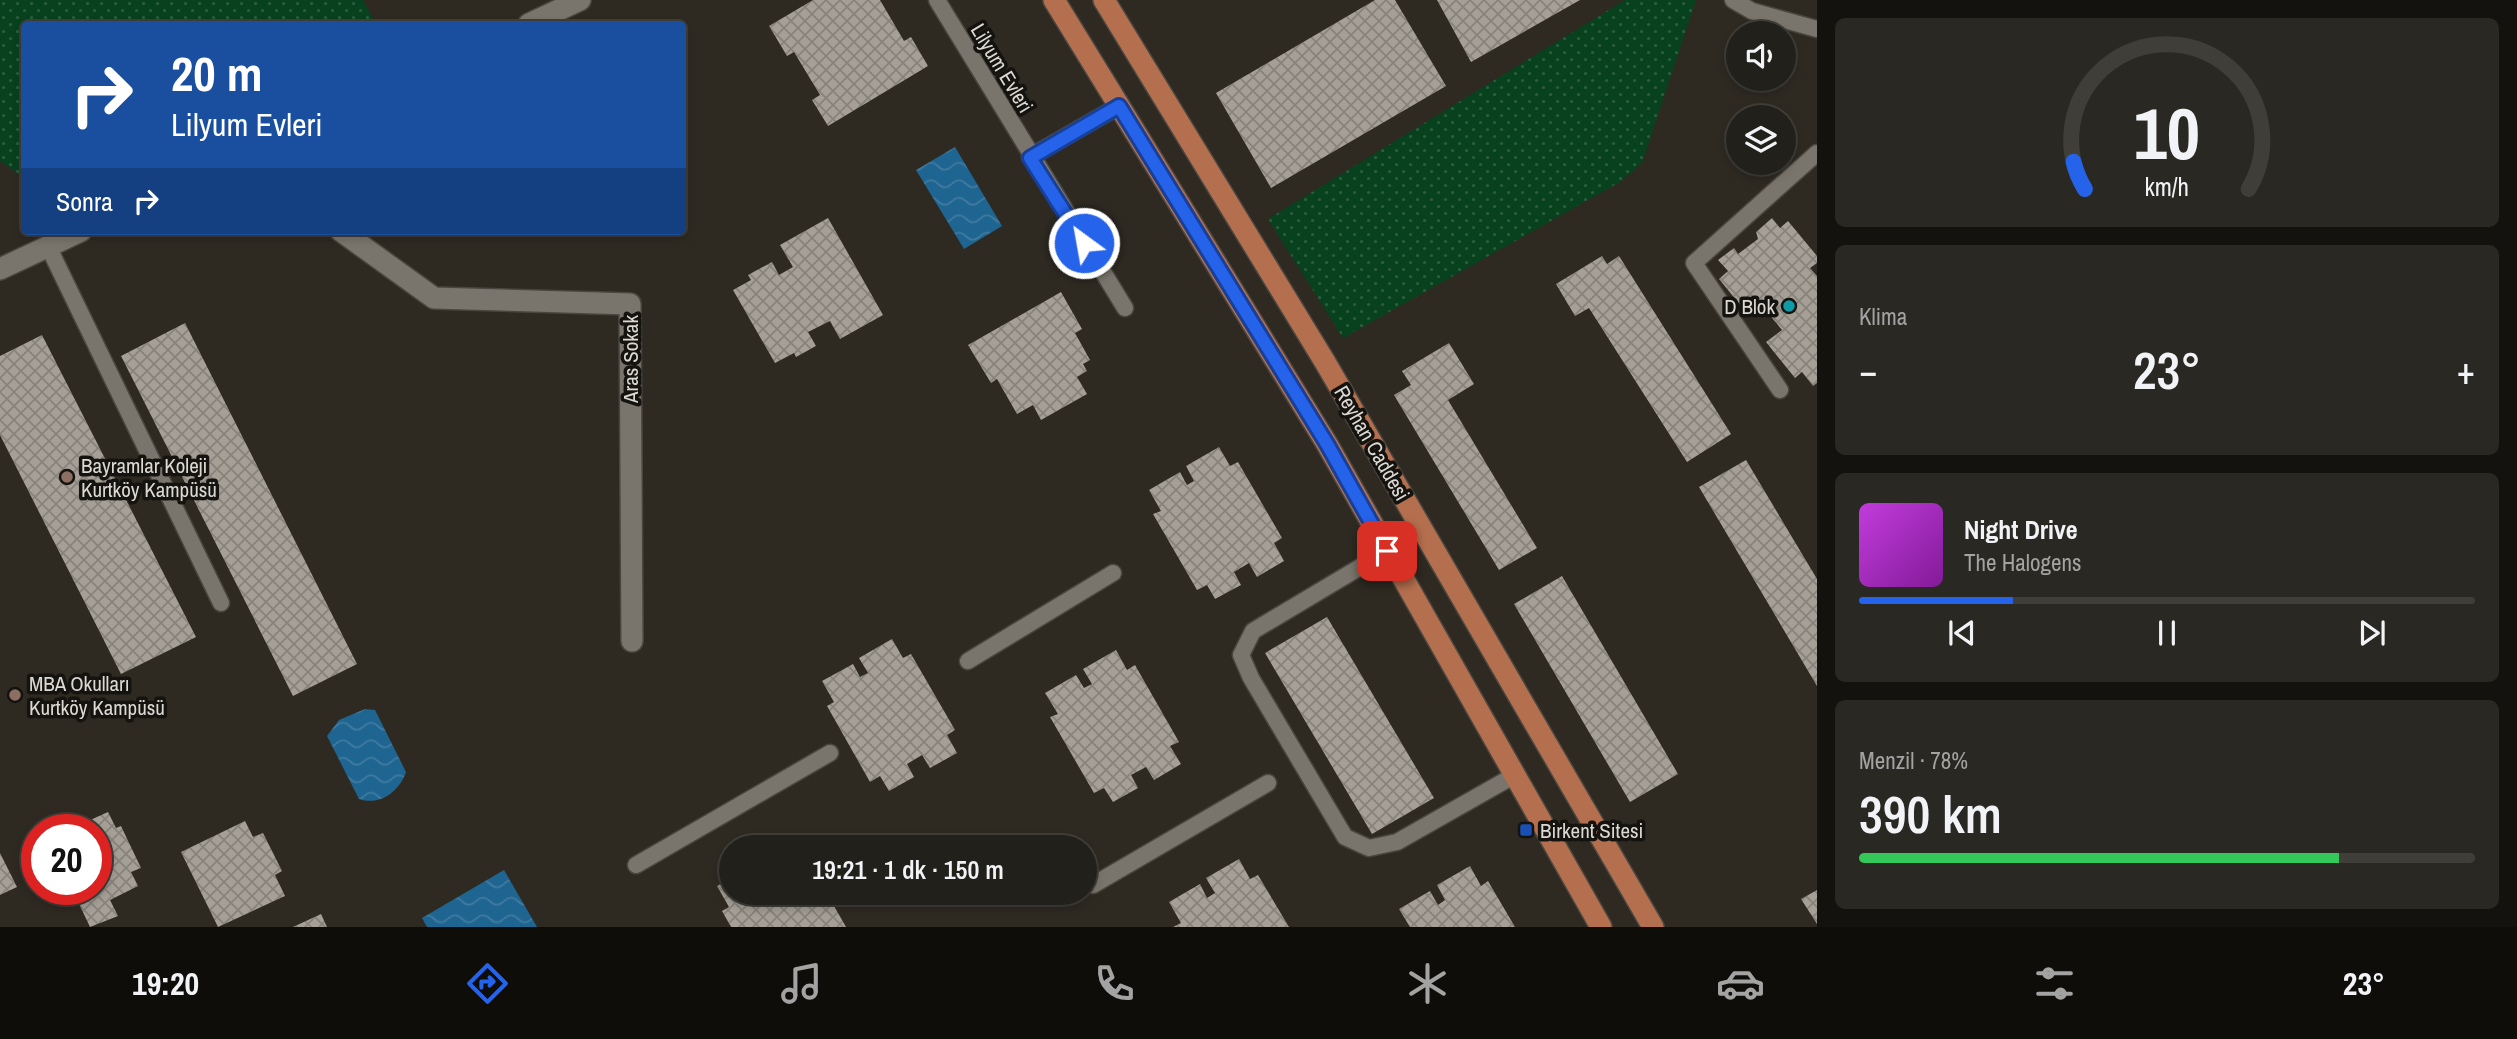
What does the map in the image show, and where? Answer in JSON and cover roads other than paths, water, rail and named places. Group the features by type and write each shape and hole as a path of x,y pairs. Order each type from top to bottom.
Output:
{"main road":[{"name":"Reyhan Caddesi","path":"1054,0 1327,444 1601,927"},
{"name":"Reyhan Caddesi","path":"1104,0 1325,362 1653,927"}],"street":[{"path":"535,21 580,0"},
{"path":"0,269 72,235"},
{"name":"Aras Sokak","path":"347,235 434,298 630,304 632,641"}],"lane":[{"name":"Lilyum Evleri","path":"937,0 1030,158 1125,308"},
{"path":"1733,0 1752,12 1817,29"},
{"path":"1030,158 1119,106"},
{"path":"1780,390 1695,263 1815,161"},
{"path":"48,246 221,603"},
{"path":"1387,551 1253,631 1241,655 1251,678 1345,837 1368,848 1397,842 1515,775"},
{"path":"968,661 1113,573"},
{"path":"636,865 830,753"},
{"path":"1097,883 1268,783"}],"water":[{"path":"955,147 1002,226 964,249 916,170"},
{"path":"365,709 375,710 406,772 394,791 374,801 359,799 327,736 339,720"},
{"path":"504,870 537,927 427,927 422,918"}],"place":[{"name":"D Blok","path":"1789,306"},
{"name":"Bayramlar Koleji Kurtköy Kampüsü","path":"67,477"},
{"name":"MBA Okulları Kurtköy Kampüsü","path":"15,695"},
{"name":"Birkent Sitesi","path":"1526,830"}]}
